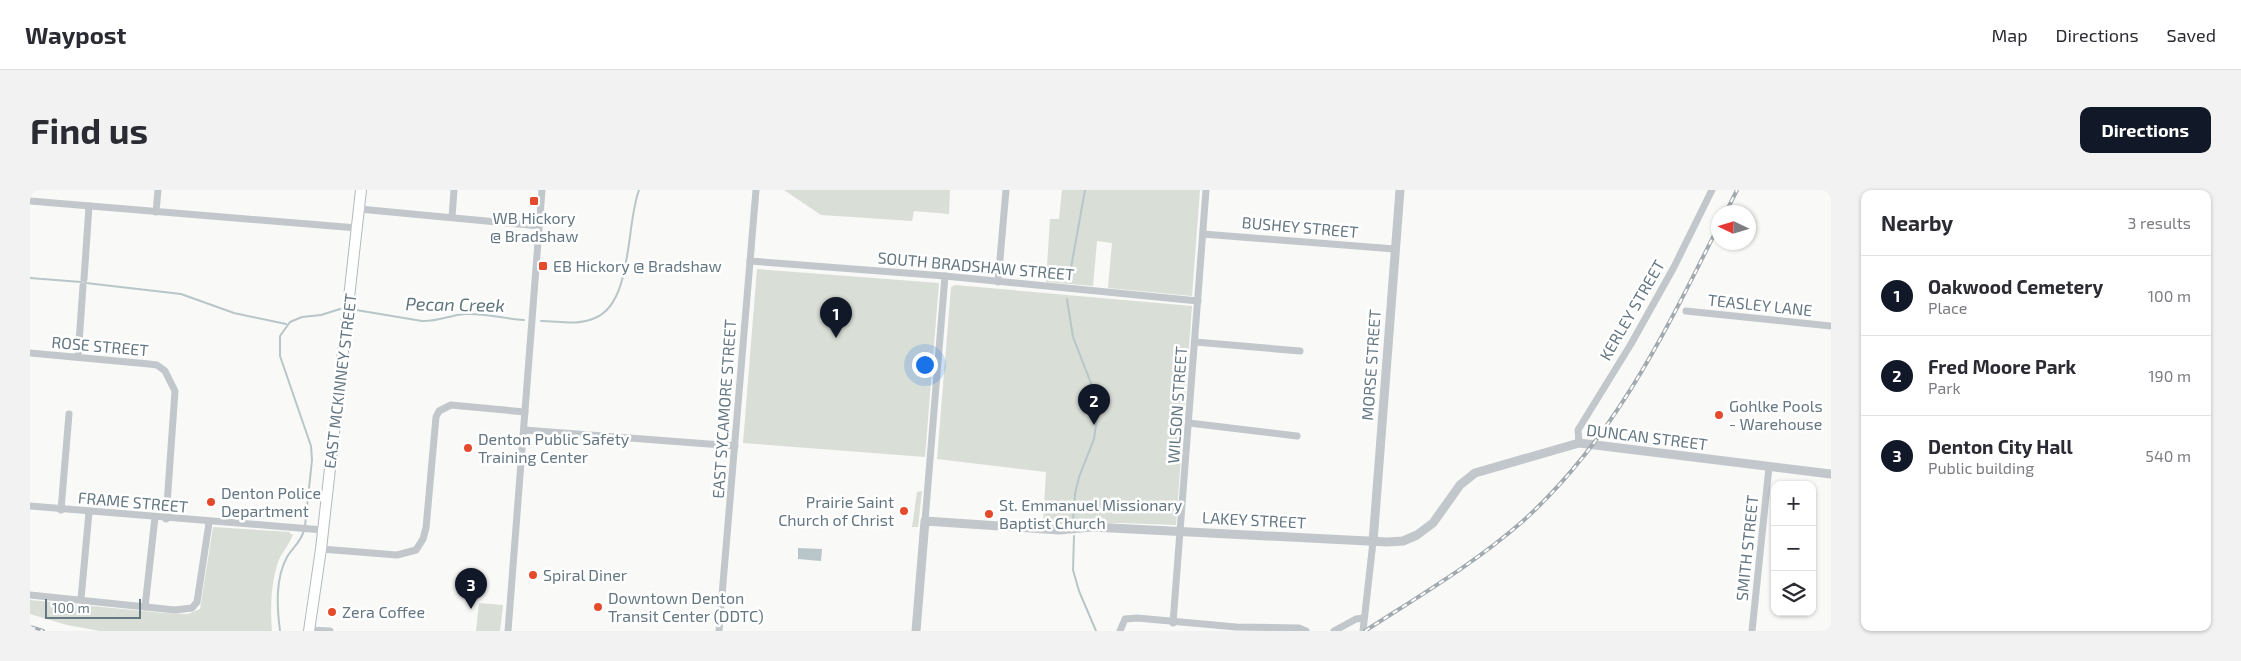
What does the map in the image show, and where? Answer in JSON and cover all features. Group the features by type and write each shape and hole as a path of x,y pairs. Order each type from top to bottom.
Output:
{"main road":[{"name":"EAST MCKINNEY STREET","path":"309,630 321,549 361,190"}],"street":[{"path":"156,212 158,190"},
{"path":"452,217 454,190"},
{"path":"508,631 542,190"},
{"name":"EAST SYCAMORE STREET","path":"719,631 756,190"},
{"path":"998,282 1006,190"},
{"name":"WILSON STREET","path":"1173,623 1206,190"},
{"name":"MORSE STREET","path":"1372,542 1400,190"},
{"name":"KERLEY STREET","path":"1579,443 1578,430 1631,344 1674,266 1712,190"},
{"path":"30,201 357,228"},
{"path":"78,357 90,206"},
{"path":"359,209 539,226"},
{"name":"BUSHEY STREET","path":"1203,234 1395,249"},
{"name":"SOUTH BRADSHAW STREET","path":"750,261 945,276 1198,301"},
{"path":"916,631 945,276"},
{"name":"TEASLEY LANE","path":"1686,311 1831,326"},
{"path":"1195,342 1300,351"},
{"name":"ROSE STREET","path":"30,353 157,365 165,371 176,392 166,519"},
{"path":"321,549 397,555 416,550 423,539 426,528 436,417 439,411 446,407 470,407 525,412"},
{"path":"61,510 68,414"},
{"path":"1188,423 1297,436"},
{"path":"524,430 735,446"},
{"name":"DUNCAN STREET","path":"1372,542 1403,541 1417,535 1434,523 1460,485 1475,472 1579,443 1617,446 1831,474"},
{"name":"SMITH STREET","path":"1752,631 1769,467"},
{"name":"FRAME STREET","path":"30,506 166,519 323,530"},
{"path":"81,599 90,512"},
{"path":"146,606 155,517"},
{"name":"LAKEY STREET","path":"925,521 1059,530 1092,527 1372,542"},
{"path":"30,595 175,610 192,608 197,602 209,522"},
{"path":"1363,631 1372,542"},
{"path":"1120,631 1125,619 1137,618 1173,623 1299,628 1306,631"},
{"path":"1334,631 1356,619 1364,618"},
{"path":"309,630 330,631"}],"shaded area":[{"path":"784,190 950,190 949,214 914,211 912,221 821,215"},
{"path":"1062,190 1200,190 1192,296 1108,288 1112,243 1097,241 1093,286 1046,282 1050,219 1059,219"},
{"path":"757,269 939,283 925,457 743,443"},
{"path":"955,285 1192,306 1176,525 1120,523 1043,524 1046,472 937,459 951,287"},
{"path":"922,491 918,527 912,527 917,492"},
{"path":"213,527 290,532 290,534 293,534 278,562 274,579 271,614 272,631 100,631 67,625 30,614 30,600 164,613 188,614 200,609"},
{"path":"798,548 822,549 821,561 798,559"},
{"path":"479,603 503,605 500,631 476,631"}],"waterway":[{"name":"Pecan Creek","path":"541,321 582,322 595,318 607,310 616,296 622,280 639,190"},
{"path":"1069,279 1085,190"},
{"path":"30,278 81,282"},
{"path":"86,283 181,294 234,313 286,324"},
{"path":"1067,299 1073,337 1094,391 1098,410 1094,439 1079,477 1075,494 1073,522"},
{"name":"Pecan Creek","path":"305,526 312,460 311,446 280,356 280,336 290,322 302,317 321,315 340,309"},
{"name":"Pecan Creek","path":"356,310 422,321 465,314 480,314 524,320"},
{"name":"Pecan Creek","path":"280,631 278,603 280,574 287,557 299,541 304,530"},
{"path":"1074,536 1073,570 1079,591 1096,631"}],"railway":[{"path":"1730,205 1737,190"},
{"path":"1365,631 1446,579 1504,537 1555,489 1584,456 1634,383 1657,345 1711,241"},
{"path":"30,627 43,631"}],"place":[{"name":"WB Hickory @ Bradshaw","path":"534,201"},
{"name":"EB Hickory @ Bradshaw","path":"543,266"},
{"name":"Oakwood Cemetery","path":"836,338"},
{"name":"Gohlke Pools - Warehouse","path":"1719,415"},
{"name":"Fred Moore Park","path":"1094,425"},
{"name":"Denton Public Safety Training Center","path":"468,448"},
{"name":"Denton Police Department","path":"211,502"},
{"name":"Prairie Saint Church of Christ","path":"904,511"},
{"name":"St. Emmanuel Missionary Baptist Church","path":"989,514"},
{"name":"Spiral Diner","path":"533,575"},
{"name":"Downtown Denton Transit Center (DDTC)","path":"598,607"},
{"name":"Denton City Hall","path":"471,609"},
{"name":"Zera Coffee","path":"332,612"}]}
